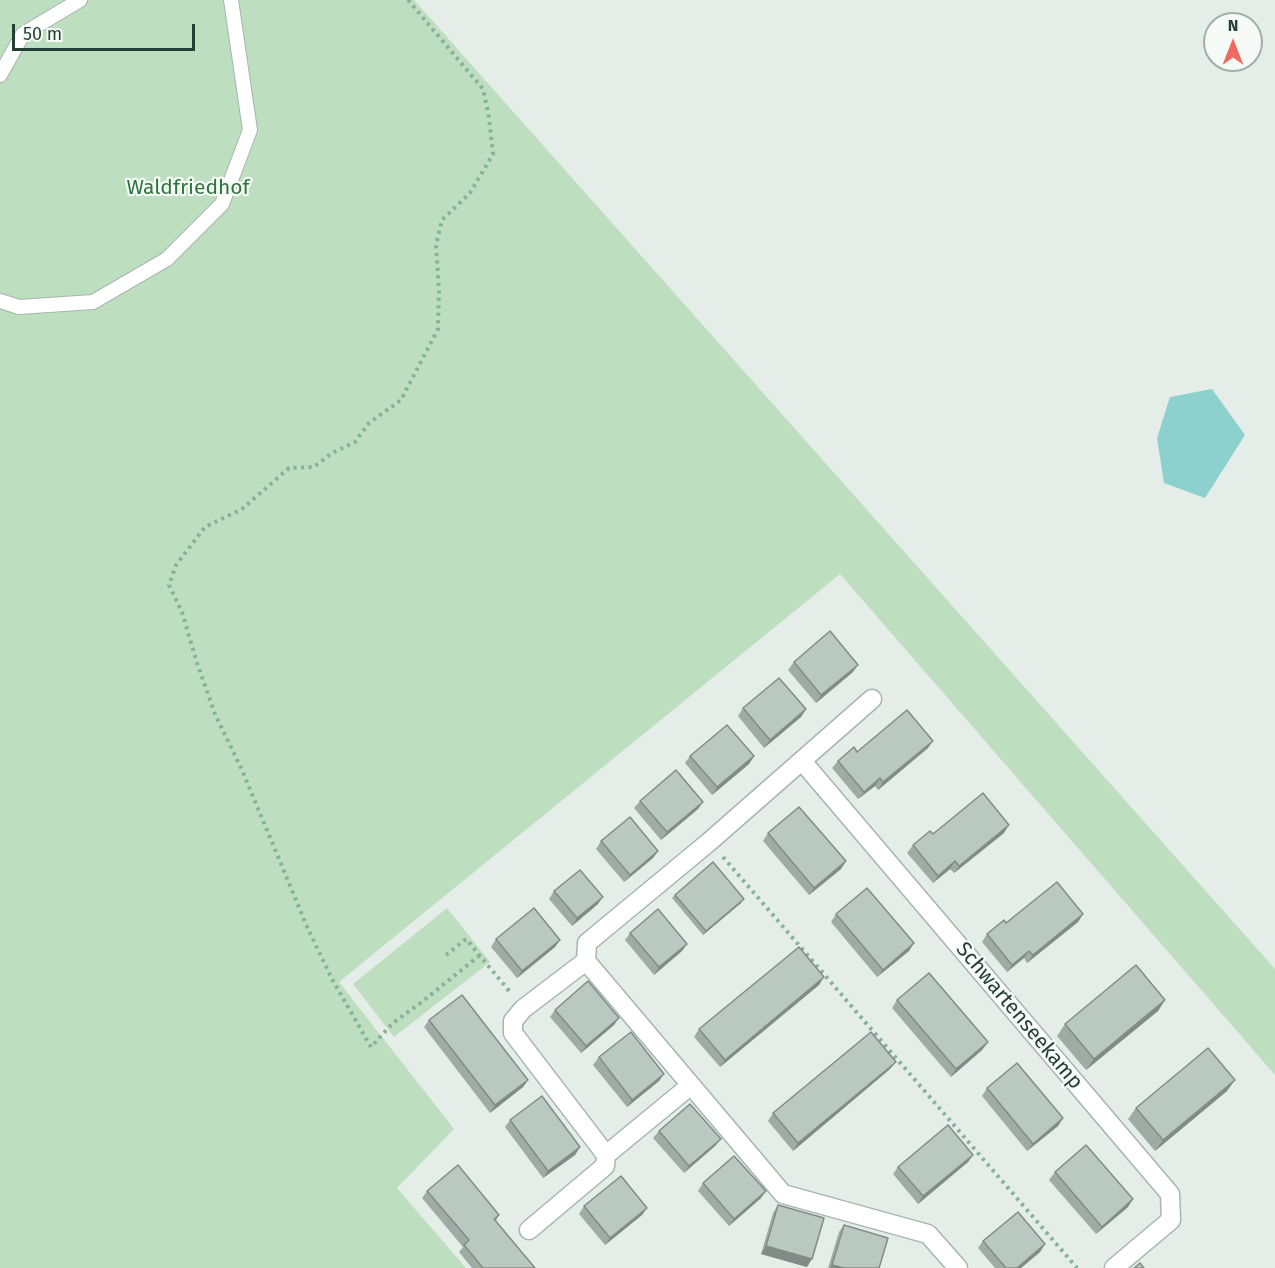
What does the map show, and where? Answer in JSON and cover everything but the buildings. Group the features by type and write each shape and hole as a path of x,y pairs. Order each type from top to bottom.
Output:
{"street":[{"path":"872,699 709,842 587,943 586,961 783,1194 928,1234 958,1268"},
{"name":"Schwartenseekamp","path":"802,761 1170,1194 1171,1220 1114,1268"},
{"path":"529,1230 605,1166 606,1155 513,1033 513,1021 524,1009 586,961"},
{"path":"606,1155 691,1085"}],"lane":[{"path":"0,75 22,34 80,0"},
{"path":"0,301 19,307 93,302 167,259 222,204 250,130 231,0"}],"path":[{"path":"408,0 483,89 493,154 470,193 442,220 436,245 439,291 438,328 401,400 369,423 355,442 332,453 314,466 289,468 242,509 205,527 176,565 170,585 182,612 215,714 242,770 308,929 332,979 371,1047 393,1023 480,956"},
{"path":"709,842 1077,1268"},
{"path":"446,955 466,939 524,1009"}],"green space":[{"name":"Waldfriedhof","path":"0,0 414,0 1275,969 1275,1075 840,574 339,982 454,1129 397,1188 466,1268 0,1268"},
{"path":"447,908 490,962 394,1037 353,984"}],"water":[{"path":"1212,389 1245,435 1205,498 1164,483 1157,438 1170,397"}]}
